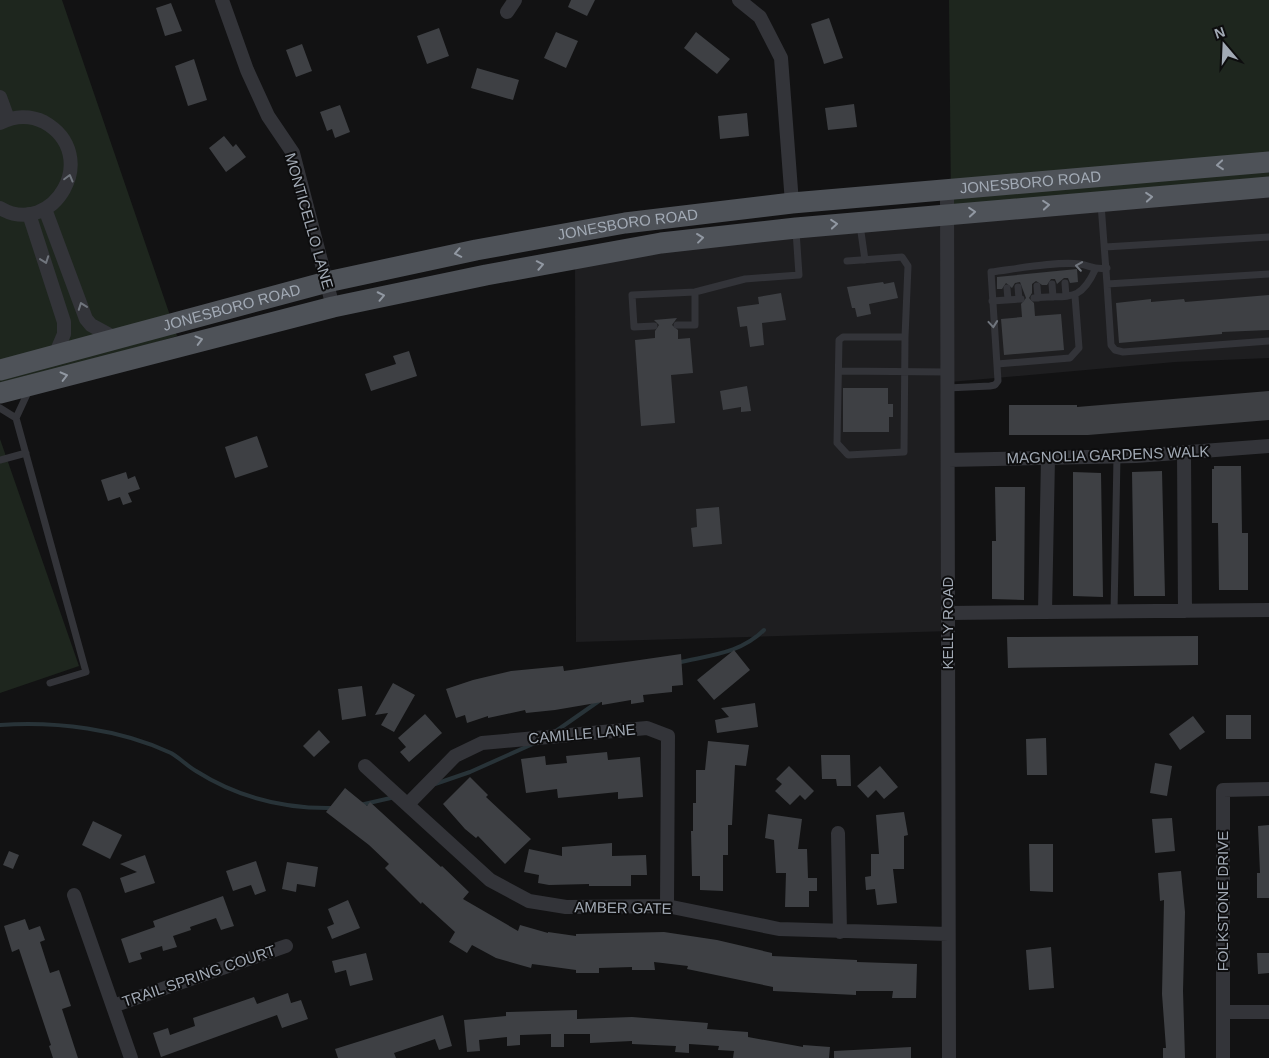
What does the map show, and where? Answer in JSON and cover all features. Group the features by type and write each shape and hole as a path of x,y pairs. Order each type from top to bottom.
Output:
{"main road":[{"name":"JONESBORO ROAD","path":"0,370 327,282 414,262 625,223 792,203 1269,162"},
{"name":"JONESBORO ROAD","path":"0,393 333,307 660,243 859,222 1269,187"}],"street":[{"name":"MONTICELLO LANE","path":"222,0 247,70 268,116 293,153 333,307"},
{"path":"739,0 760,17 781,58 792,203"},
{"path":"0,98 4,121 24,117 39,120 53,127 64,139 70,154 71,170 63,192 45,208 29,214 16,214 0,208"},
{"name":"KELLY ROAD","path":"947,189 948,1058"},
{"path":"45,208 90,325 115,338"},
{"path":"29,214 52,280 65,328 55,355"},
{"name":"MAGNOLIA GARDENS WALK","path":"948,460 1117,457 1269,446"},
{"path":"1184,453 1185,611"},
{"path":"1045,612 1048,458"},
{"path":"948,613 1269,610"},
{"name":"CAMILLE LANE","path":"408,804 455,756 482,743 648,728 668,736 667,906"},
{"name":"AMBER GATE","path":"366,766 490,880 529,901 566,907 667,906 778,929 948,934"},
{"name":"FOLKSTONE DRIVE","path":"1223,1058 1223,790 1269,789"},
{"path":"838,833 840,932"},
{"path":"74,895 131,1058"},
{"name":"TRAIL SPRING COURT","path":"113,1006 286,946"},
{"path":"1223,1012 1269,1012"}],"lane":[{"path":"1100,201 1105,247 1110,339 1115,350 1123,352 1269,341"},
{"path":"859,222 865,260"},
{"path":"654,326 634,327 632,295 695,292 745,280 799,275 796,228"},
{"path":"1105,247 1269,237"},
{"path":"847,261 902,257 908,266 904,452 848,455 837,443 835,426 839,340 843,337 906,337"},
{"path":"947,388 995,385 998,381 991,272 1035,270 1080,264 1094,270 1106,268"},
{"path":"1037,286 1036,298 1075,296 1088,285 1094,270"},
{"path":"52,280 70,274"},
{"path":"1107,284 1269,274"},
{"path":"1065,283 1066,296"},
{"path":"1052,284 1053,297"},
{"path":"992,301 1020,299 1018,287"},
{"path":"1007,288 1008,300"},
{"path":"677,325 695,325 695,292"},
{"path":"997,364 1070,358 1076,354 1078,348 1075,296"},
{"path":"839,371 947,372"},
{"path":"32,384 16,418 86,672 50,683"},
{"path":"0,408 16,418"},
{"path":"0,460 26,452"},
{"path":"1114,612 1117,457"}],"shaded area":[{"path":"0,0 62,0 177,336 0,389"},
{"path":"949,0 1269,0 1269,183 951,205"},
{"path":"1269,183 1269,358 1175,362 950,382 952,631 576,642 575,250"},
{"path":"0,439 79,666 0,693"}],"building":[{"path":"571,0 595,0 587,16 568,7"},
{"path":"171,3 182,31 165,36 156,8"},
{"path":"829,18 843,58 824,64 811,24"},
{"path":"439,28 449,56 427,64 417,36"},
{"path":"556,32 578,41 566,68 544,58"},
{"path":"696,32 730,59 717,74 684,48"},
{"path":"302,44 312,71 296,77 286,50"},
{"path":"194,59 207,100 188,106 175,66"},
{"path":"477,68 519,80 513,100 471,88"},
{"path":"854,104 857,127 828,130 825,108"},
{"path":"340,105 350,132 335,138 332,129 327,131 320,112"},
{"path":"747,113 749,136 720,139 718,116"},
{"path":"224,136 233,147 236,144 246,157 226,172 209,148"},
{"path":"1077,269 1078,282 1070,283 1068,278 1064,278 1057,284 1055,279 1051,279 1047,285 1042,285 1036,281 1032,284 1032,293 1029,298 1034,303 1035,316 1061,314 1064,350 1004,355 1001,319 1022,317 1021,304 1026,298 1020,282 1015,283 1012,288 1006,283 1002,289 997,289 997,277"},
{"path":"883,282 884,284 894,282 898,298 869,304 871,314 857,317 855,308 852,308 847,287"},
{"path":"781,293 786,320 762,323 764,345 750,347 747,326 740,327 737,307 759,304 758,297"},
{"path":"1269,295 1269,330 1222,332 1222,334 1119,343 1116,303 1151,299 1151,302 1184,299 1185,302"},
{"path":"677,318 672,325 678,330 678,339 690,338 693,373 671,375 675,423 641,426 635,340 655,338 655,331 659,325 654,320"},
{"path":"409,351 417,376 371,391 365,374 396,364 393,356"},
{"path":"747,386 751,411 741,412 741,407 723,410 720,391"},
{"path":"843,388 888,388 888,404 893,404 893,417 889,417 889,432 843,432"},
{"path":"1269,391 1269,420 1088,435 1009,435 1009,405 1077,405 1077,407"},
{"path":"257,436 268,467 235,478 225,447"},
{"path":"1214,466 1241,466 1242,533 1248,533 1248,590 1219,590 1218,523 1212,523 1212,469 1214,469"},
{"path":"1162,471 1165,596 1134,596 1132,472"},
{"path":"126,472 128,479 135,476 140,489 128,493 132,502 123,505 120,497 108,501 101,480"},
{"path":"1073,472 1101,473 1103,597 1073,596"},
{"path":"995,487 1025,487 1024,600 992,599 992,541 996,541"},
{"path":"719,507 722,544 693,547 691,528 697,527 696,509"},
{"path":"1198,636 1198,665 1008,668 1007,637"},
{"path":"734,650 750,670 714,700 697,680"},
{"path":"681,654 683,685 672,686 672,692 643,695 644,702 631,704 631,700 602,705 602,702 526,713 525,710 488,718 488,716 467,723 465,715 456,718 446,689 511,671 563,666 564,671"},
{"path":"393,683 415,695 394,732 381,725 388,713 375,715"},
{"path":"362,686 366,716 342,720 338,689"},
{"path":"755,703 758,727 717,733 715,720 729,717 721,708"},
{"path":"425,714 442,733 409,762 400,752 406,747 398,738"},
{"path":"1226,715 1251,715 1251,739 1226,739"},
{"path":"1193,716 1205,732 1180,750 1169,734"},
{"path":"319,730 330,742 314,757 303,746"},
{"path":"1046,738 1047,775 1027,775 1026,739"},
{"path":"708,741 749,745 746,766 735,765 732,825 728,825 728,855 723,855 723,891 700,890 700,876 692,876 691,831 693,831 693,803 696,803 696,770 705,770"},
{"path":"607,752 608,760 640,757 643,797 618,799 618,792 558,798 557,789 526,793 521,759 545,756 546,765 567,763 566,756"},
{"path":"821,755 850,755 851,786 837,786 836,779 822,779"},
{"path":"1155,763 1172,766 1167,796 1150,793"},
{"path":"789,766 814,791 805,800 800,795 790,805 775,791 782,784 776,779"},
{"path":"880,766 898,787 884,799 876,790 868,798 857,786"},
{"path":"470,777 488,795 486,797 531,839 505,864 478,836 476,838 465,829 443,804"},
{"path":"345,788 367,806 370,802 442,866 469,892 463,899 518,931 520,925 548,933 576,936 576,934 664,932 717,940 772,953 772,956 917,964 916,998 892,998 893,991 856,991 856,995 773,991 773,987 687,969 688,966 654,962 655,970 632,970 632,967 599,968 599,973 576,973 576,970 532,964 531,968 496,958 472,945 467,953 449,942 455,932 422,902 421,904 385,868 389,864 369,845 326,812"},
{"path":"904,812 908,835 904,836 904,869 893,869 897,903 877,905 875,889 866,890 865,877 871,876 871,854 879,854 876,815"},
{"path":"768,814 802,819 798,849 807,849 808,878 817,878 817,891 809,891 809,907 785,907 786,873 776,873 774,840 765,838"},
{"path":"1172,818 1175,851 1155,853 1152,819"},
{"path":"93,821 122,835 110,859 82,845"},
{"path":"1269,825 1269,898 1257,898 1257,873 1260,873 1258,826"},
{"path":"612,843 612,856 646,855 647,875 631,875 631,886 589,886 589,884 549,885 538,883 539,875 524,872 529,849 562,856 562,847"},
{"path":"1029,844 1053,844 1053,892 1030,891"},
{"path":"9,851 19,855 13,869 3,865"},
{"path":"145,855 155,883 125,893 120,878 137,872 120,864"},
{"path":"256,861 266,891 255,895 251,885 233,891 226,871"},
{"path":"287,862 318,867 315,887 297,884 296,892 282,889"},
{"path":"1181,871 1185,912 1183,991 1185,1058 1163,1058 1163,1048 1166,1048 1162,994 1164,900 1160,901 1158,873"},
{"path":"223,896 234,926 221,930 216,918 190,927 191,930 173,936 177,947 163,951 162,946 140,953 142,959 129,963 121,939 155,927 153,921"},
{"path":"348,900 360,928 332,939 327,927 334,924 328,909"},
{"path":"25,919 29,930 40,926 45,940 40,942 50,973 59,970 71,1006 62,1009 78,1058 53,1058 49,1046 51,1045 19,949 12,952 4,926"},
{"path":"1051,947 1054,988 1029,990 1026,950"},
{"path":"366,953 373,980 350,986 346,970 335,973 332,961"},
{"path":"1257,953 1269,953 1269,973 1258,974"},
{"path":"288,993 291,1003 301,1000 308,1019 282,1028 277,1015 161,1057 153,1033 168,1028 170,1035 195,1026 193,1018 254,997 257,1004"},
{"path":"577,1010 577,1019 632,1017 708,1023 707,1029 748,1032 748,1037 803,1047 803,1045 830,1047 829,1058 733,1058 734,1051 718,1050 719,1046 689,1044 689,1053 675,1052 676,1046 632,1044 632,1041 590,1043 590,1034 564,1034 564,1047 551,1047 551,1034 520,1035 520,1045 507,1046 507,1037 479,1040 480,1051 467,1052 464,1020 506,1016 506,1012"},
{"path":"443,1015 452,1046 439,1050 435,1039 394,1053 396,1058 338,1058 335,1049"},
{"path":"911,1047 911,1058 834,1058 834,1051"}],"waterway":[{"path":"677,663 734,649 755,638 764,630"},
{"path":"556,731 599,701"},
{"path":"0,725 43,724 87,728 131,738 171,753 193,769 228,788 262,800 280,804 334,808"},
{"path":"435,784 470,772 535,743"},
{"path":"360,805 395,797"}]}
